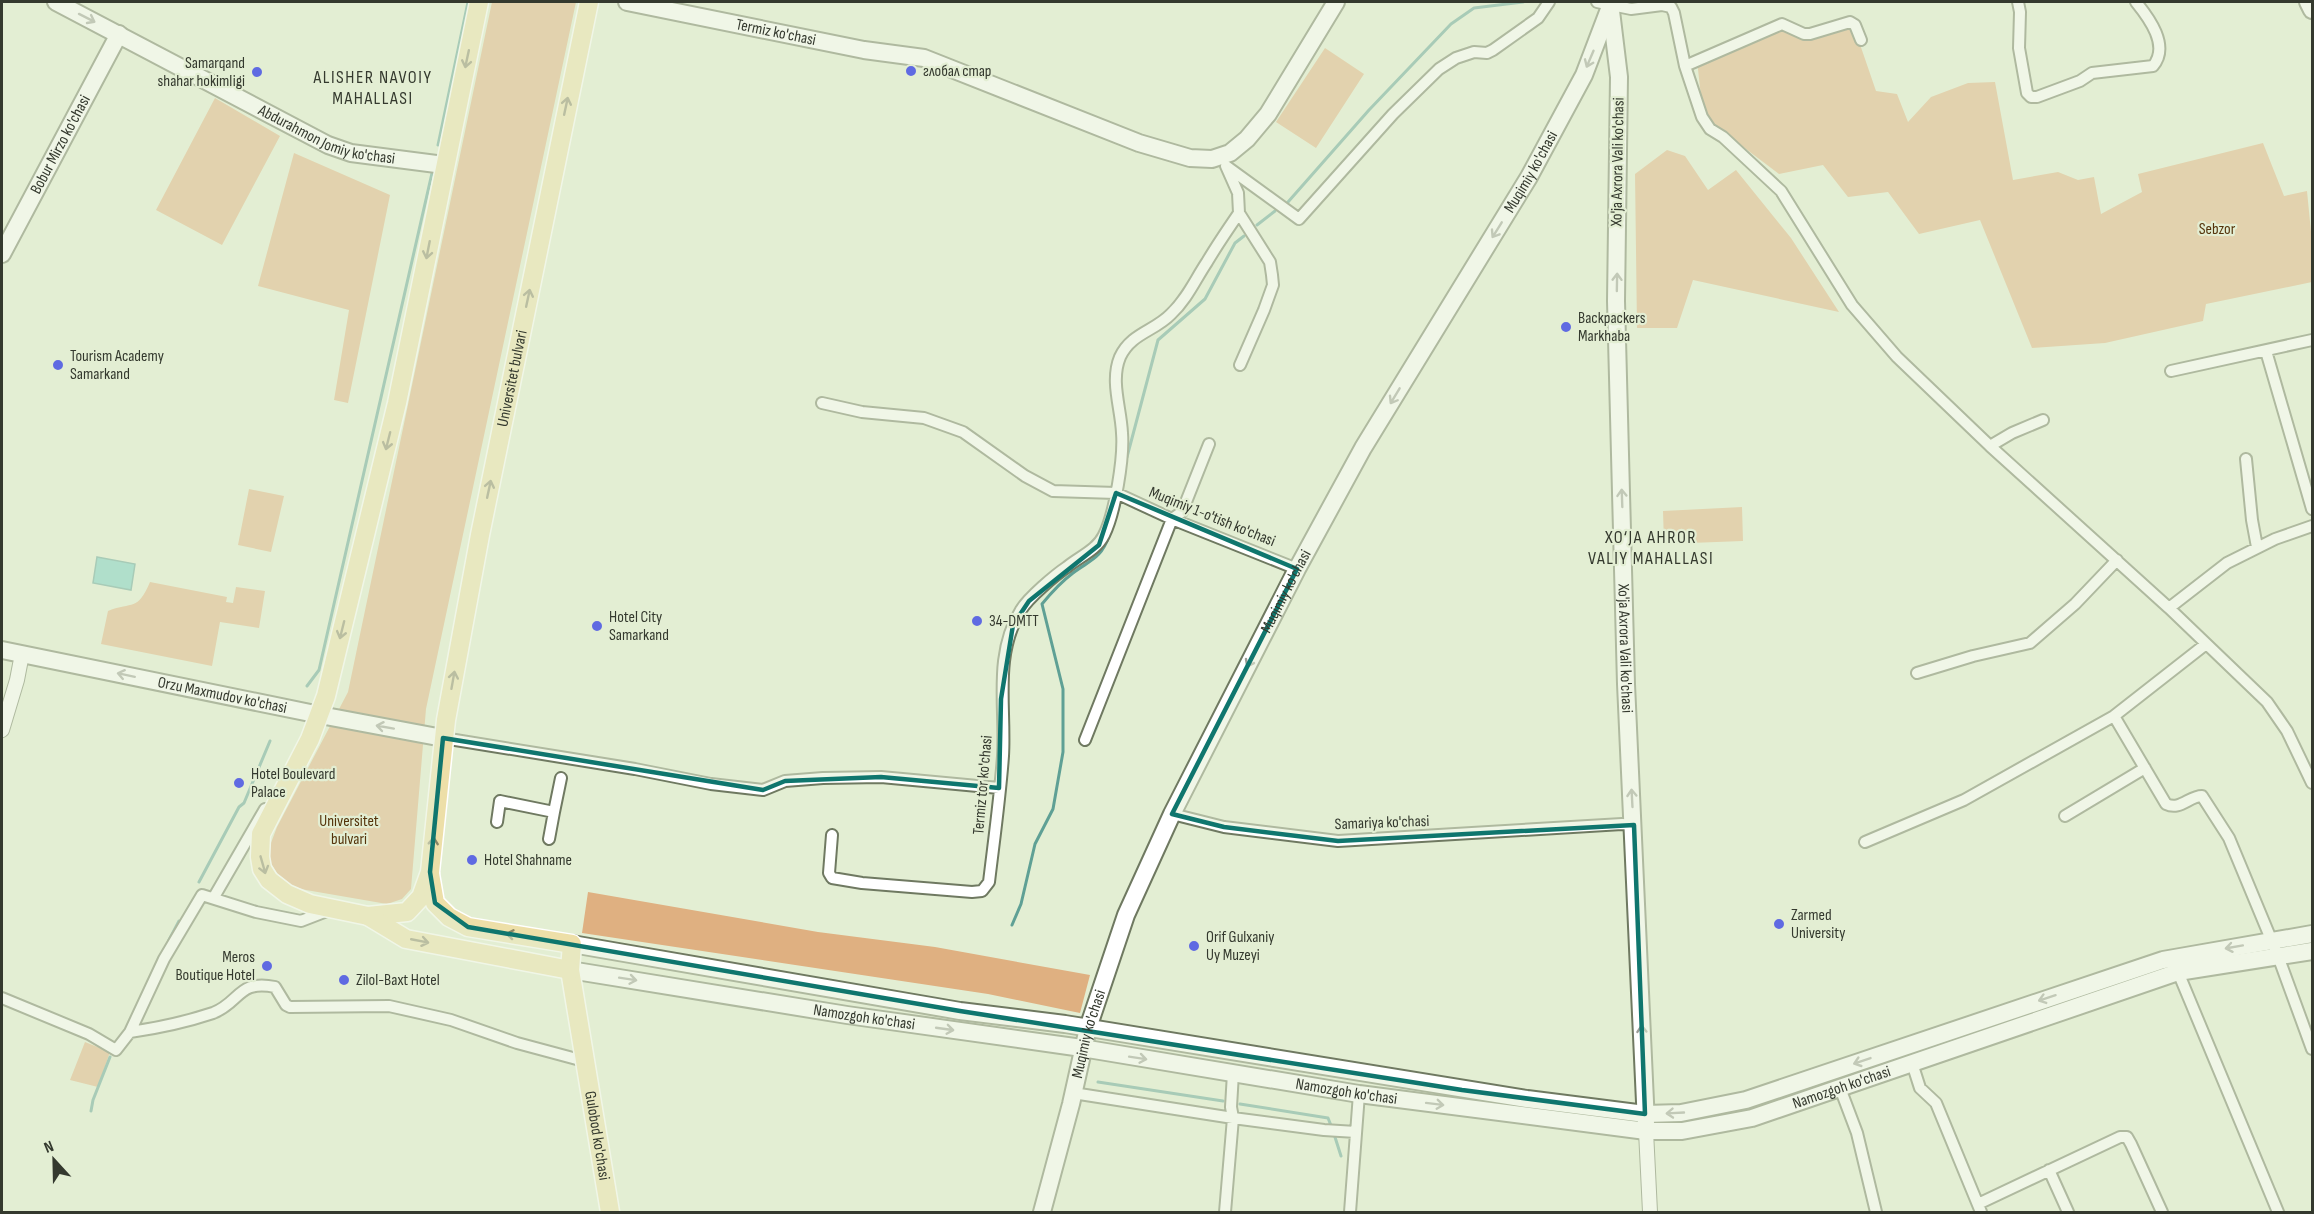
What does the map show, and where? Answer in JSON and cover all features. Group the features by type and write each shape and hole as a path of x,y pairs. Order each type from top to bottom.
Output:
{"main road":[{"name":"Abdurahmon Jomiy ko'chasi","path":"56,2 328,146 351,153 444,165"},
{"name":"Universitet bulvari","path":"479,2 397,403 327,696 310,739 261,834 262,869 269,880 287,894 310,904 368,916 407,912 421,897 430,872 443,738 482,523 589,2"},
{"name":"Termiz ko'chasi","path":"627,2 864,50 924,58 1139,143 1190,158 1224,161"},
{"path":"1224,161 1268,114 1336,2"},
{"name":"Muqimiy ko'chasi","path":"1042,1212 1073,1093 1082,1048 1125,915 1173,814 1297,568 1363,448 1529,177 1584,75 1606,2"},
{"name":"Xo'ja Axrora Vali ko'chasi","path":"1606,2 1619,77 1616,301 1618,390 1625,573 1626,684 1646,1131"},
{"path":"2308,2 2313,10"},
{"name":"Bobur Mirzo ko'chasi","path":"2,254 119,34"},
{"name":"Orzu Maxmudov ko'chasi","path":"2,650 443,738"},
{"name":"Namozgoh ko'chasi","path":"430,872 435,903 449,917 468,927 960,1011 1088,1028 1462,1090 1645,1114 1681,1113 1746,1100 2163,960 2313,934"},
{"name":"Namozgoh ko'chasi","path":"368,916 406,939 570,970 843,1014 1082,1048 1359,1094 1646,1131 1682,1131 1752,1118 2178,972 2313,951"},
{"name":"Gulobod ko'chasi","path":"572,944 570,970 610,1212"},
{"path":"843,1014 848,992"}],"street":[{"path":"1224,161 1299,219 1393,114 1439,69 1456,58 1474,52 1487,53 1493,50 1538,18 1550,2"},
{"path":"1606,2 1631,9 1662,5 1671,8 1685,66 1702,117 1710,129 1723,137 1781,191 1852,305 1897,357 1990,446 2169,608 2267,702 2287,731 2313,783"},
{"path":"2018,2 2019,48 2027,93 2031,97 2037,97 2080,81 2092,73 2153,66 2158,60 2158,37 2136,2"},
{"path":"1685,66 1782,24 1804,34 1810,34 1850,22 1855,25 1861,40"},
{"path":"1224,161 1238,193 1239,213 1270,262 1273,285 1240,365"},
{"name":"Termiz tor ko'chasi","path":"832,835 830,873 832,878 934,890 982,891 989,882 1003,756 1001,699 1003,666 1013,625 1022,608 1029,601 1065,567 1098,545 1105,535 1116,493 1122,433 1116,389 1120,358 1138,334 1170,316 1186,297 1239,213"},
{"path":"2171,371 2313,340"},
{"path":"2266,351 2313,509"},
{"path":"822,403 862,412 924,418 954,428 1025,476 1053,491 1116,493"},
{"path":"1990,446 2043,420"},
{"path":"1084,740 1172,519 1182,512 1209,444"},
{"path":"2246,459 2257,547"},
{"name":"Muqimiy 1-o'tish ko'chasi","path":"1116,493 1172,519 1297,568"},
{"path":"2169,608 2227,562 2257,547 2313,526"},
{"path":"1917,673 1973,656 2030,643 2075,604 2117,560"},
{"path":"1865,842 1964,800 2114,716 2206,644"},
{"path":"2,730 22,654"},
{"path":"2114,716 2166,804 2172,807 2197,795 2202,796 2229,838 2278,956 2313,1049"},
{"path":"443,738 763,790 785,781 881,777 999,788"},
{"path":"2065,816 2145,768"},
{"path":"549,839 561,778"},
{"path":"214,897 268,803 286,787"},
{"path":"497,822 500,801 554,812"},
{"name":"Samariya ko'chasi","path":"1173,814 1224,827 1338,841 1634,825"},
{"path":"2,998 89,1034 116,1050 130,1032 164,959 202,895 256,912 301,921 333,909"},
{"path":"2178,972 2278,1212"},
{"path":"130,1032 159,1028 216,1012 246,988 265,985 275,987 286,1005 290,1007 389,1006 451,1020 517,1043 584,1061"},
{"path":"1912,1063 1920,1088 1936,1103 1980,1208 2049,1170 2120,1137 2127,1137 2162,1212"},
{"path":"1225,1212 1233,1073"},
{"path":"1840,1088 1857,1133 1876,1212"},
{"path":"1073,1093 1232,1108 1324,1130 1356,1132"},
{"path":"1350,1212 1359,1094"},
{"path":"1646,1131 1650,1212"},
{"path":"2049,1170 2068,1212"}],"highlighted area":[{"path":"1116,493 1297,569 1172,814 1224,827 1338,841 1634,825 1645,1114 1462,1090 960,1011 468,927 435,903 430,872 443,738 763,790 785,781 881,777 999,788 1001,699 1013,625 1029,601 1099,545"}],"green space":[{"name":"Universitet bulvari","path":"492,2 576,2 426,709 411,889 402,899 387,904 286,885 269,860 269,848 277,827 348,692"},
{"name":"Sebzor","path":"1779,24 1809,40 1853,24 1876,91 1897,94 1908,122 1931,97 1968,83 1995,82 2013,180 2058,172 2078,180 2094,177 2101,214 2142,192 2138,174 2263,143 2284,196 2307,191 2312,242 2312,282 2206,304 2203,321 2105,343 2032,348 1980,220 1919,234 1888,192 1848,197 1823,165 1779,174 1709,121 1701,97 1697,60"},
{"path":"1325,48 1364,74 1316,148 1276,122"},
{"path":"215,98 280,136 222,245 156,210"},
{"path":"1667,150 1685,156 1708,190 1736,170 1791,238 1839,312 1693,280 1677,328 1637,328 1635,174"},
{"path":"294,153 390,195 348,403 334,400 349,310 258,286"},
{"path":"249,489 284,496 271,552 238,545"},
{"path":"1742,507 1743,541 1664,544 1663,511"},
{"path":"150,582 227,597 226,602 233,603 236,587 265,591 259,628 220,622 212,666 101,644 108,611 138,602"},
{"path":"588,892 818,932 935,947 1090,975 1080,1013 988,994 582,933"},
{"path":"85,1042 110,1052 98,1087 70,1080"}],"water":[{"path":"97,557 135,564 131,590 93,583"}],"waterway":[{"path":"438,145 468,2"},
{"path":"1288,202 1369,110 1451,24 1474,8 1523,2"},
{"path":"307,686 319,670 432,173"},
{"path":"1257,225 1275,211"},
{"path":"1127,457 1158,340 1205,299 1235,243 1244,236"},
{"path":"1117,513 1119,506"},
{"path":"1012,925 1021,904 1035,844 1053,809 1063,752 1063,689 1042,604 1064,580 1099,554 1109,536"},
{"path":"199,882 239,807 244,803 270,741"},
{"path":"169,940 179,921"},
{"path":"91,1111 110,1057"},
{"path":"1098,1082 1223,1101"},
{"path":"1240,1104 1328,1118 1332,1128"},
{"path":"1334,1134 1341,1156"}],"place":[{"name":"глобал стар","path":"911,71"},
{"name":"Samarqand shahar hokimligi","path":"257,72"},
{"name":"Backpackers Markhaba","path":"1566,327"},
{"name":"Tourism Academy Samarkand","path":"58,365"},
{"name":"34-DMTT","path":"977,621"},
{"name":"Hotel City Samarkand","path":"597,626"},
{"name":"Hotel Boulevard Palace","path":"239,783"},
{"name":"Hotel Shahname","path":"472,860"},
{"name":"Zarmed University","path":"1779,924"},
{"name":"Orif Gulxaniy Uy Muzeyi","path":"1194,946"},
{"name":"Meros Boutique Hotel","path":"267,966"},
{"name":"Zilol-Baxt Hotel","path":"344,980"}],"district":[{"name":"ALISHER NAVOIY MAHALLASI","path":"373,88"},
{"name":"XO‘JA AHROR VALIY MAHALLASI","path":"1651,547"}]}
